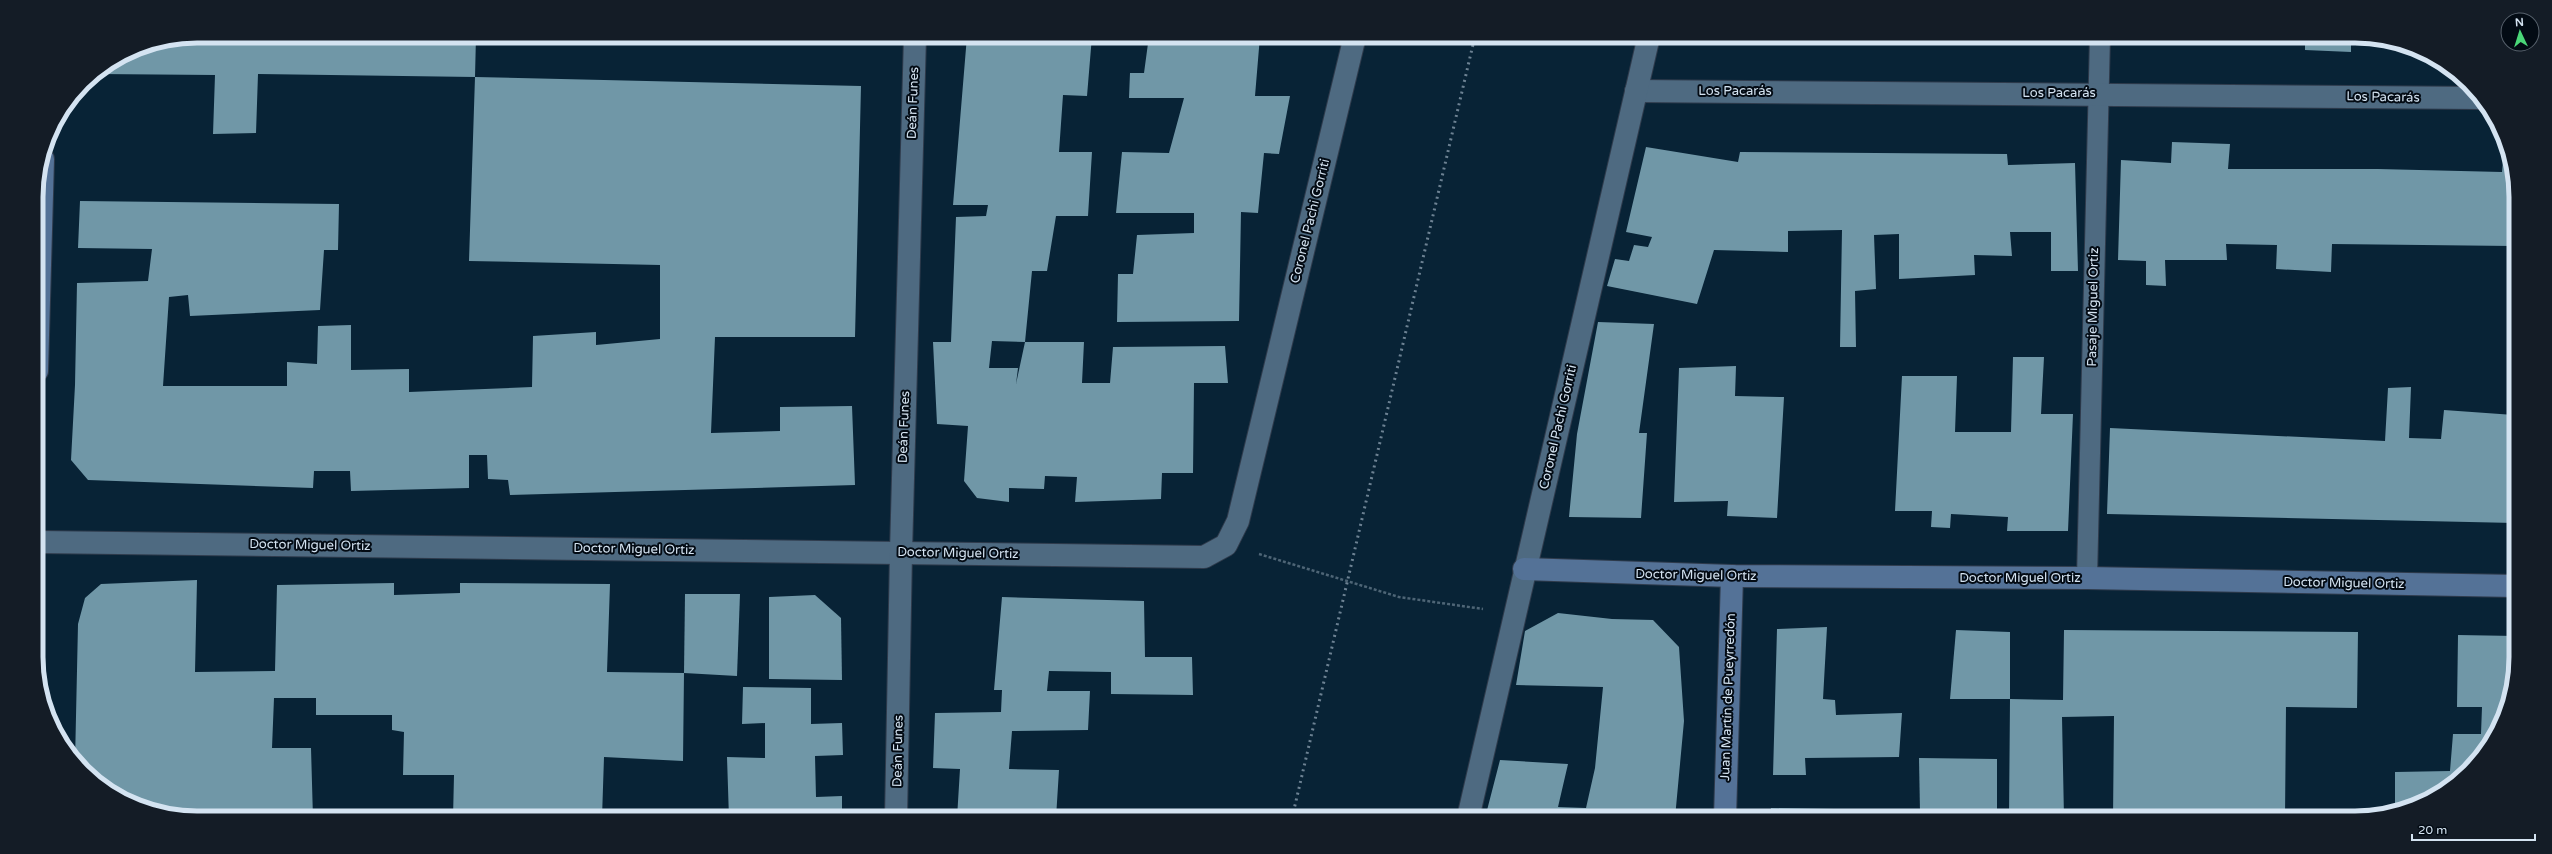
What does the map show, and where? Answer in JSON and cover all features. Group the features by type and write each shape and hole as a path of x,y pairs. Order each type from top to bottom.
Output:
{"street":[{"name":"Deán Funes","path":"896,811 901,552 915,43"},
{"name":"Coronel Pachi Gorriti","path":"1226,545 1238,521 1353,43"},
{"name":"Coronel Pachi Gorriti","path":"1470,811 1524,569 1647,43"},
{"name":"Los Pacarás","path":"1636,90 2473,98"},
{"name":"Doctor Miguel Ortiz","path":"43,542 1204,557 1226,545"},
{"name":"Doctor Miguel Ortiz","path":"1524,569 1732,576 2087,578 2509,586"},
{"name":"Juan Martín de Pueyrredón","path":"1725,811 1732,576"}],"lane":[{"name":"Pasaje Miguel Ortiz","path":"2087,578 2100,43"}],"path":[{"path":"1226,545 1399,597 1515,614"}],"building":[{"path":"187,43 476,43 475,77 258,74 256,133 213,134 215,75 104,74 129,59 147,51"},
{"path":"966,43 1091,43 1087,96 1063,95 1059,152 1092,152 1088,216 1056,216 1047,271 1032,271 1025,342 1084,342 1082,383 1110,383 1113,347 1225,346 1228,383 1194,383 1193,473 1162,473 1161,499 1075,502 1077,477 1045,476 1044,489 1009,488 1009,502 977,498 964,481 968,426 937,424 933,342 951,342 956,217 986,216 988,205 953,205","holes":["992,341 1025,342 1016,384 1018,368 989,368"]},
{"path":"1148,43 1259,43 1255,96 1290,96 1279,154 1264,153 1258,213 1241,212 1239,321 1117,322 1118,274 1133,274 1137,235 1194,233 1194,213 1116,213 1122,152 1169,153 1184,98 1129,98 1130,73 1144,73"},
{"path":"1979,43 2008,43 1979,45"},
{"path":"2305,43 2351,43 2351,52 2305,50"},
{"path":"475,77 861,86 855,337 715,337 711,433 780,431 780,407 852,406 855,485 510,495 508,480 488,479 487,455 469,455 469,488 351,491 350,471 314,471 313,488 88,480 71,460 75,385 77,283 148,281 152,249 78,248 80,201 339,204 338,250 324,250 320,310 190,316 188,295 169,297 163,386 287,386 287,362 317,364 318,326 351,325 351,370 409,369 409,392 532,387 533,336 596,332 596,345 660,339 660,265 469,261"},
{"path":"2172,142 2230,144 2228,169 2378,169 2502,172 2503,161 2505,161 2509,187 2509,246 2332,244 2331,272 2276,269 2277,245 2226,244 2227,260 2165,260 2166,286 2146,285 2146,261 2118,260 2121,160 2171,163"},
{"path":"1646,147 1738,162 1740,152 2007,154 2008,165 2075,163 2078,271 2051,271 2051,232 2010,232 2012,256 1974,255 1975,275 1899,279 1899,234 1874,235 1876,289 1855,291 1856,347 1840,347 1842,230 1788,231 1788,252 1714,250 1697,304 1607,286 1615,259 1629,261 1634,245 1648,247 1652,237 1626,232"},
{"path":"1598,322 1654,324 1639,433 1647,433 1641,518 1569,517 1577,434"},
{"path":"2013,357 2044,357 2041,414 2073,414 2068,531 2007,531 2008,517 1951,514 1950,528 1931,527 1932,511 1895,511 1902,376 1957,376 1955,432 2011,432"},
{"path":"1736,366 1735,396 1784,397 1777,518 1727,516 1728,501 1674,502 1679,368"},
{"path":"2411,387 2409,438 2441,439 2444,410 2509,415 2509,523 2107,514 2110,428 2385,441 2388,388"},
{"path":"197,580 195,672 275,671 277,585 394,583 394,595 460,593 460,583 610,584 607,672 684,673 683,761 604,757 602,811 453,811 454,775 403,775 404,732 392,730 392,715 316,715 316,698 274,698 272,748 311,748 313,811 187,811 147,803 111,785 95,773 75,751 78,624 85,598 101,584"},
{"path":"685,594 740,594 737,676 684,673"},
{"path":"815,595 841,618 842,680 769,679 769,597"},
{"path":"1002,597 1144,601 1145,657 1192,657 1193,695 1111,694 1111,672 1049,671 1047,691 1090,691 1088,730 1012,731 1009,769 1059,770 1056,811 957,811 960,769 933,768 935,713 1001,712 1002,690 994,690"},
{"path":"1558,613 1612,619 1653,620 1679,647 1684,721 1676,811 1487,811 1500,760 1568,764 1558,807 1586,808 1595,768 1603,687 1516,685 1525,631"},
{"path":"1827,627 1823,699 1835,700 1836,715 1902,713 1899,757 1805,758 1806,775 1773,775 1777,629"},
{"path":"1956,630 2010,632 2010,699 1950,699"},
{"path":"2064,630 2358,632 2357,708 2286,707 2285,811 2113,811 2114,716 2062,717 2064,811 2009,811 2010,699 2063,700"},
{"path":"2458,635 2509,636 2509,667 2504,697 2493,725 2483,743 2471,759 2457,773 2441,785 2423,795 2395,806 2395,772 2450,771 2453,734 2481,734 2482,707 2457,707"},
{"path":"743,687 811,688 811,724 842,723 843,755 815,756 816,797 842,796 842,811 729,811 727,757 765,758 765,723 742,724"},
{"path":"1919,758 1997,759 1997,810 1920,811"},
{"path":"1771,808 1890,810 1890,811 1771,811"}],"railway":[{"path":"1294,811 1473,43"}]}
